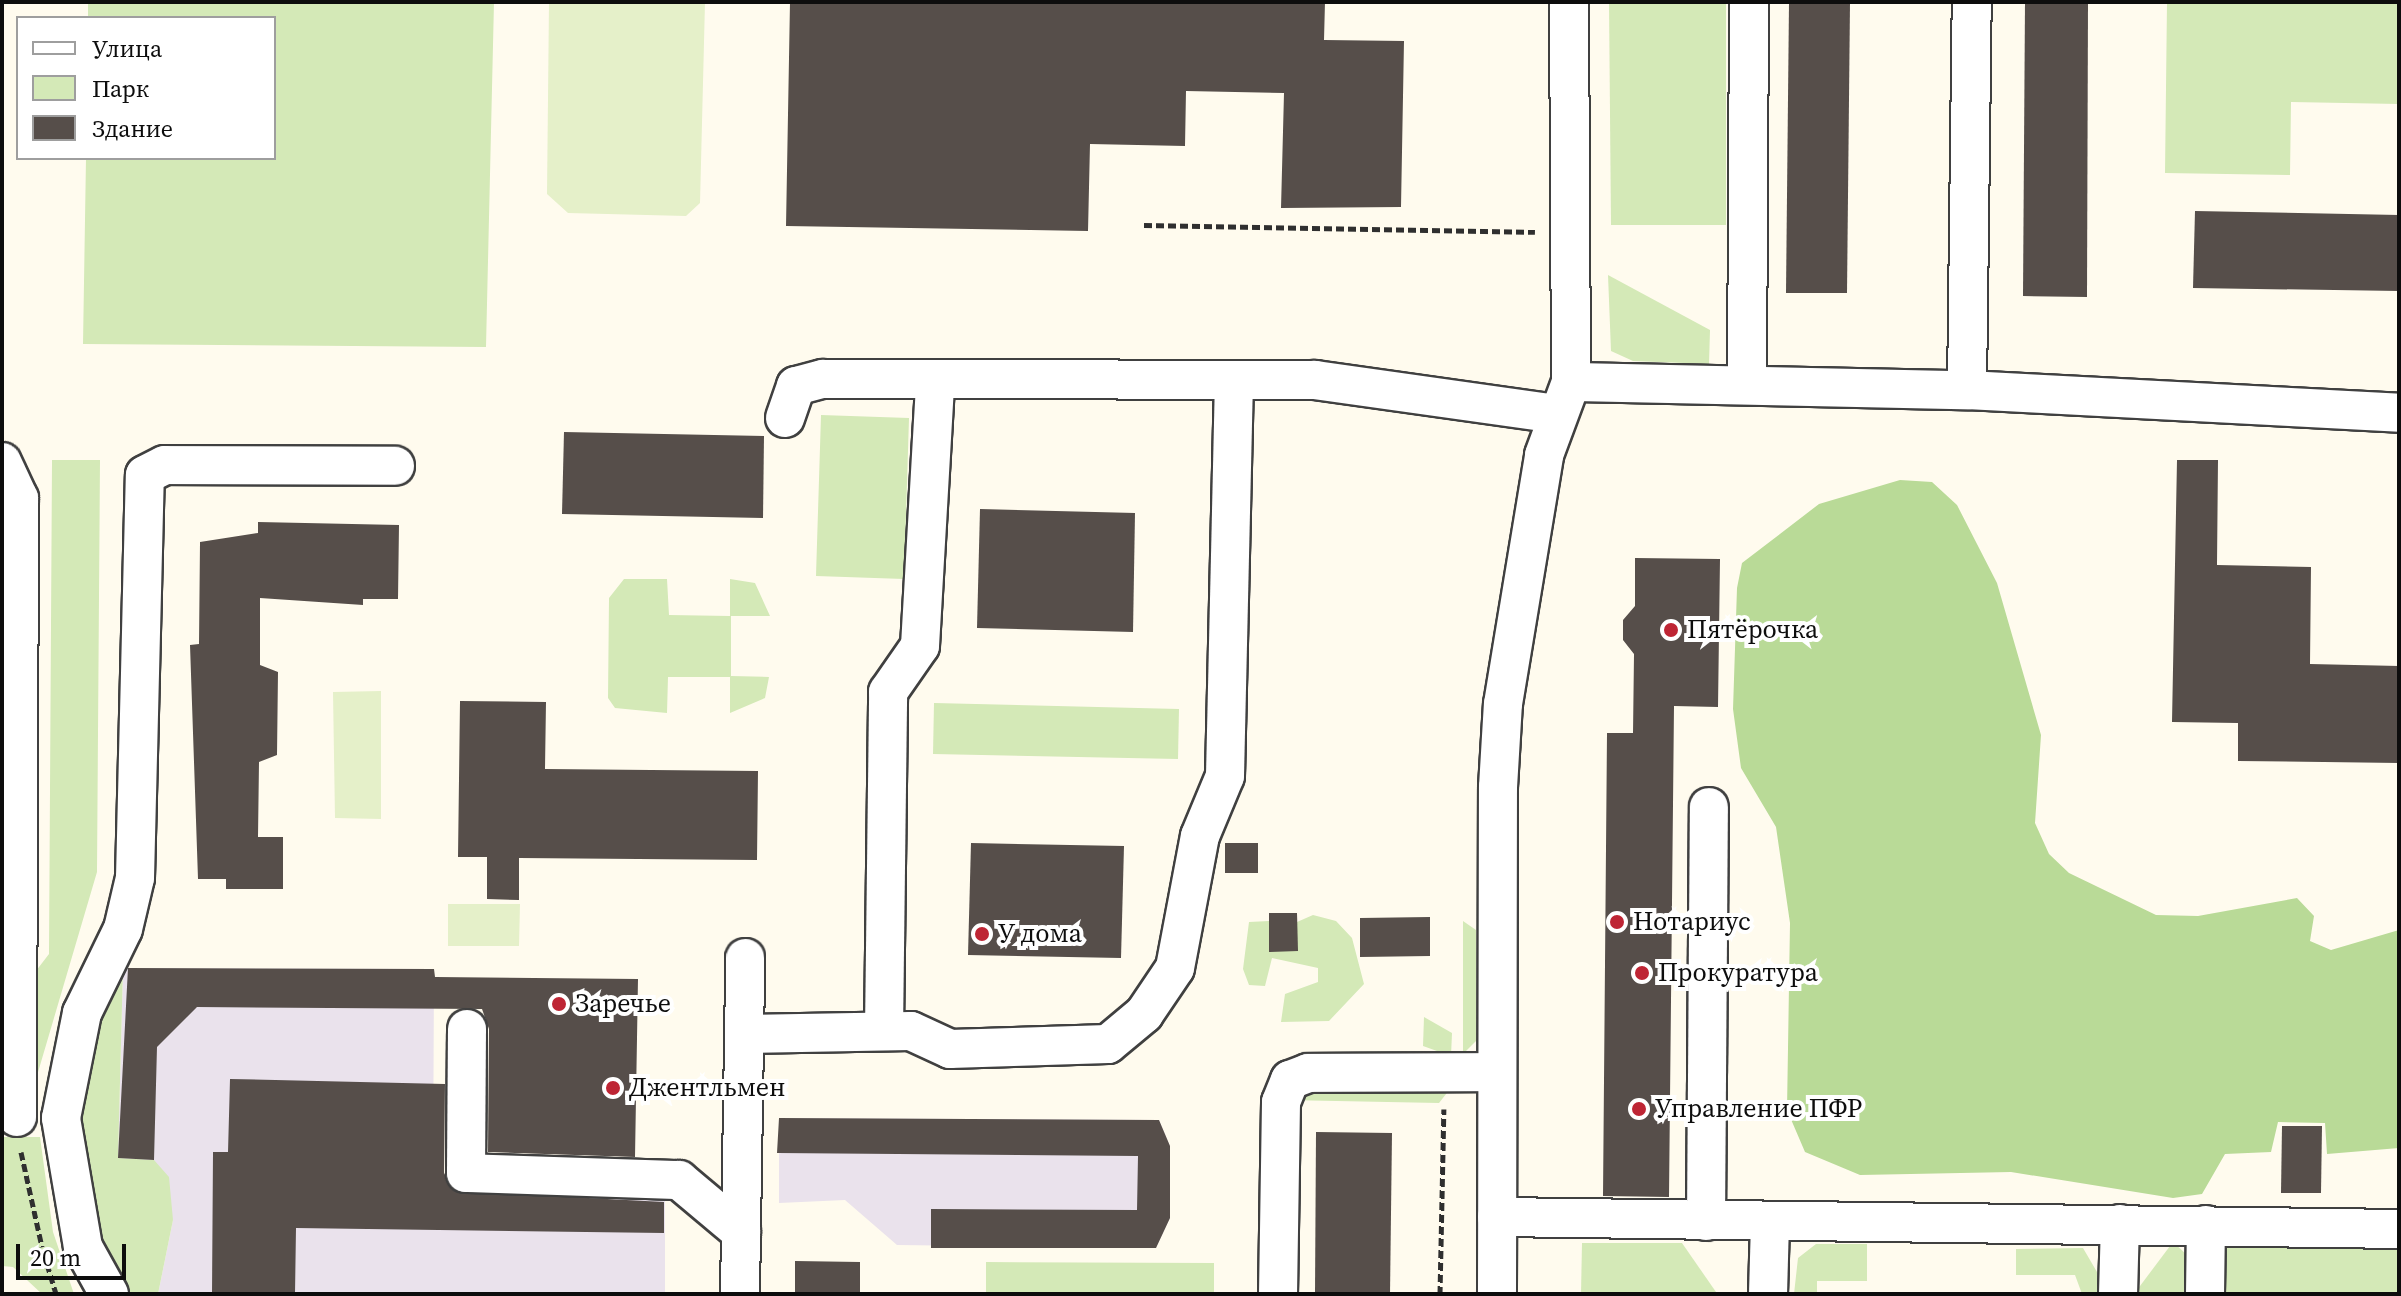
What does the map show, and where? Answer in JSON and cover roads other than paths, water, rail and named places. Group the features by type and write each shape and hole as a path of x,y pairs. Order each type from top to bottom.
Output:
{"lane":[{"path":"1497,1294 1503,704 1564,398 1569,2"},
{"path":"1747,385 1749,2"},
{"path":"1967,390 1972,2"},
{"path":"785,418 796,386 823,379 935,384 1315,380 1564,398 1747,385 1967,390 2399,413"},
{"path":"745,1034 911,1031 950,1049 1108,1044 1144,1014 1175,968 1200,836 1225,776 1234,382"},
{"path":"884,1031 888,692 920,646 935,384"},
{"path":"2,462 19,498 10,1117 61,1118"},
{"path":"109,1294 83,1247 61,1118 65,1069 82,1013 123,929 135,878 145,475 165,465 395,466"},
{"path":"1706,1221 1709,807"},
{"path":"740,1294 745,958"},
{"path":"467,1029 466,1173 679,1180 741,1232"},
{"path":"1278,1294 1281,1102 1290,1080 1308,1073 1497,1072"},
{"path":"1497,1217 2399,1229"},
{"path":"1768,1294 1770,1222"},
{"path":"2118,1294 2120,1224"},
{"path":"2205,1294 2206,1225"}],"place":[{"name":"Пятёрочка","path":"1671,630"},
{"name":"Нотариус","path":"1617,922"},
{"name":"У дома","path":"982,934"},
{"name":"Прокуратура","path":"1642,973"},
{"name":"Заречье","path":"559,1004"},
{"name":"Джентльмен","path":"613,1088"},
{"name":"Управление ПФР","path":"1639,1109"}]}
